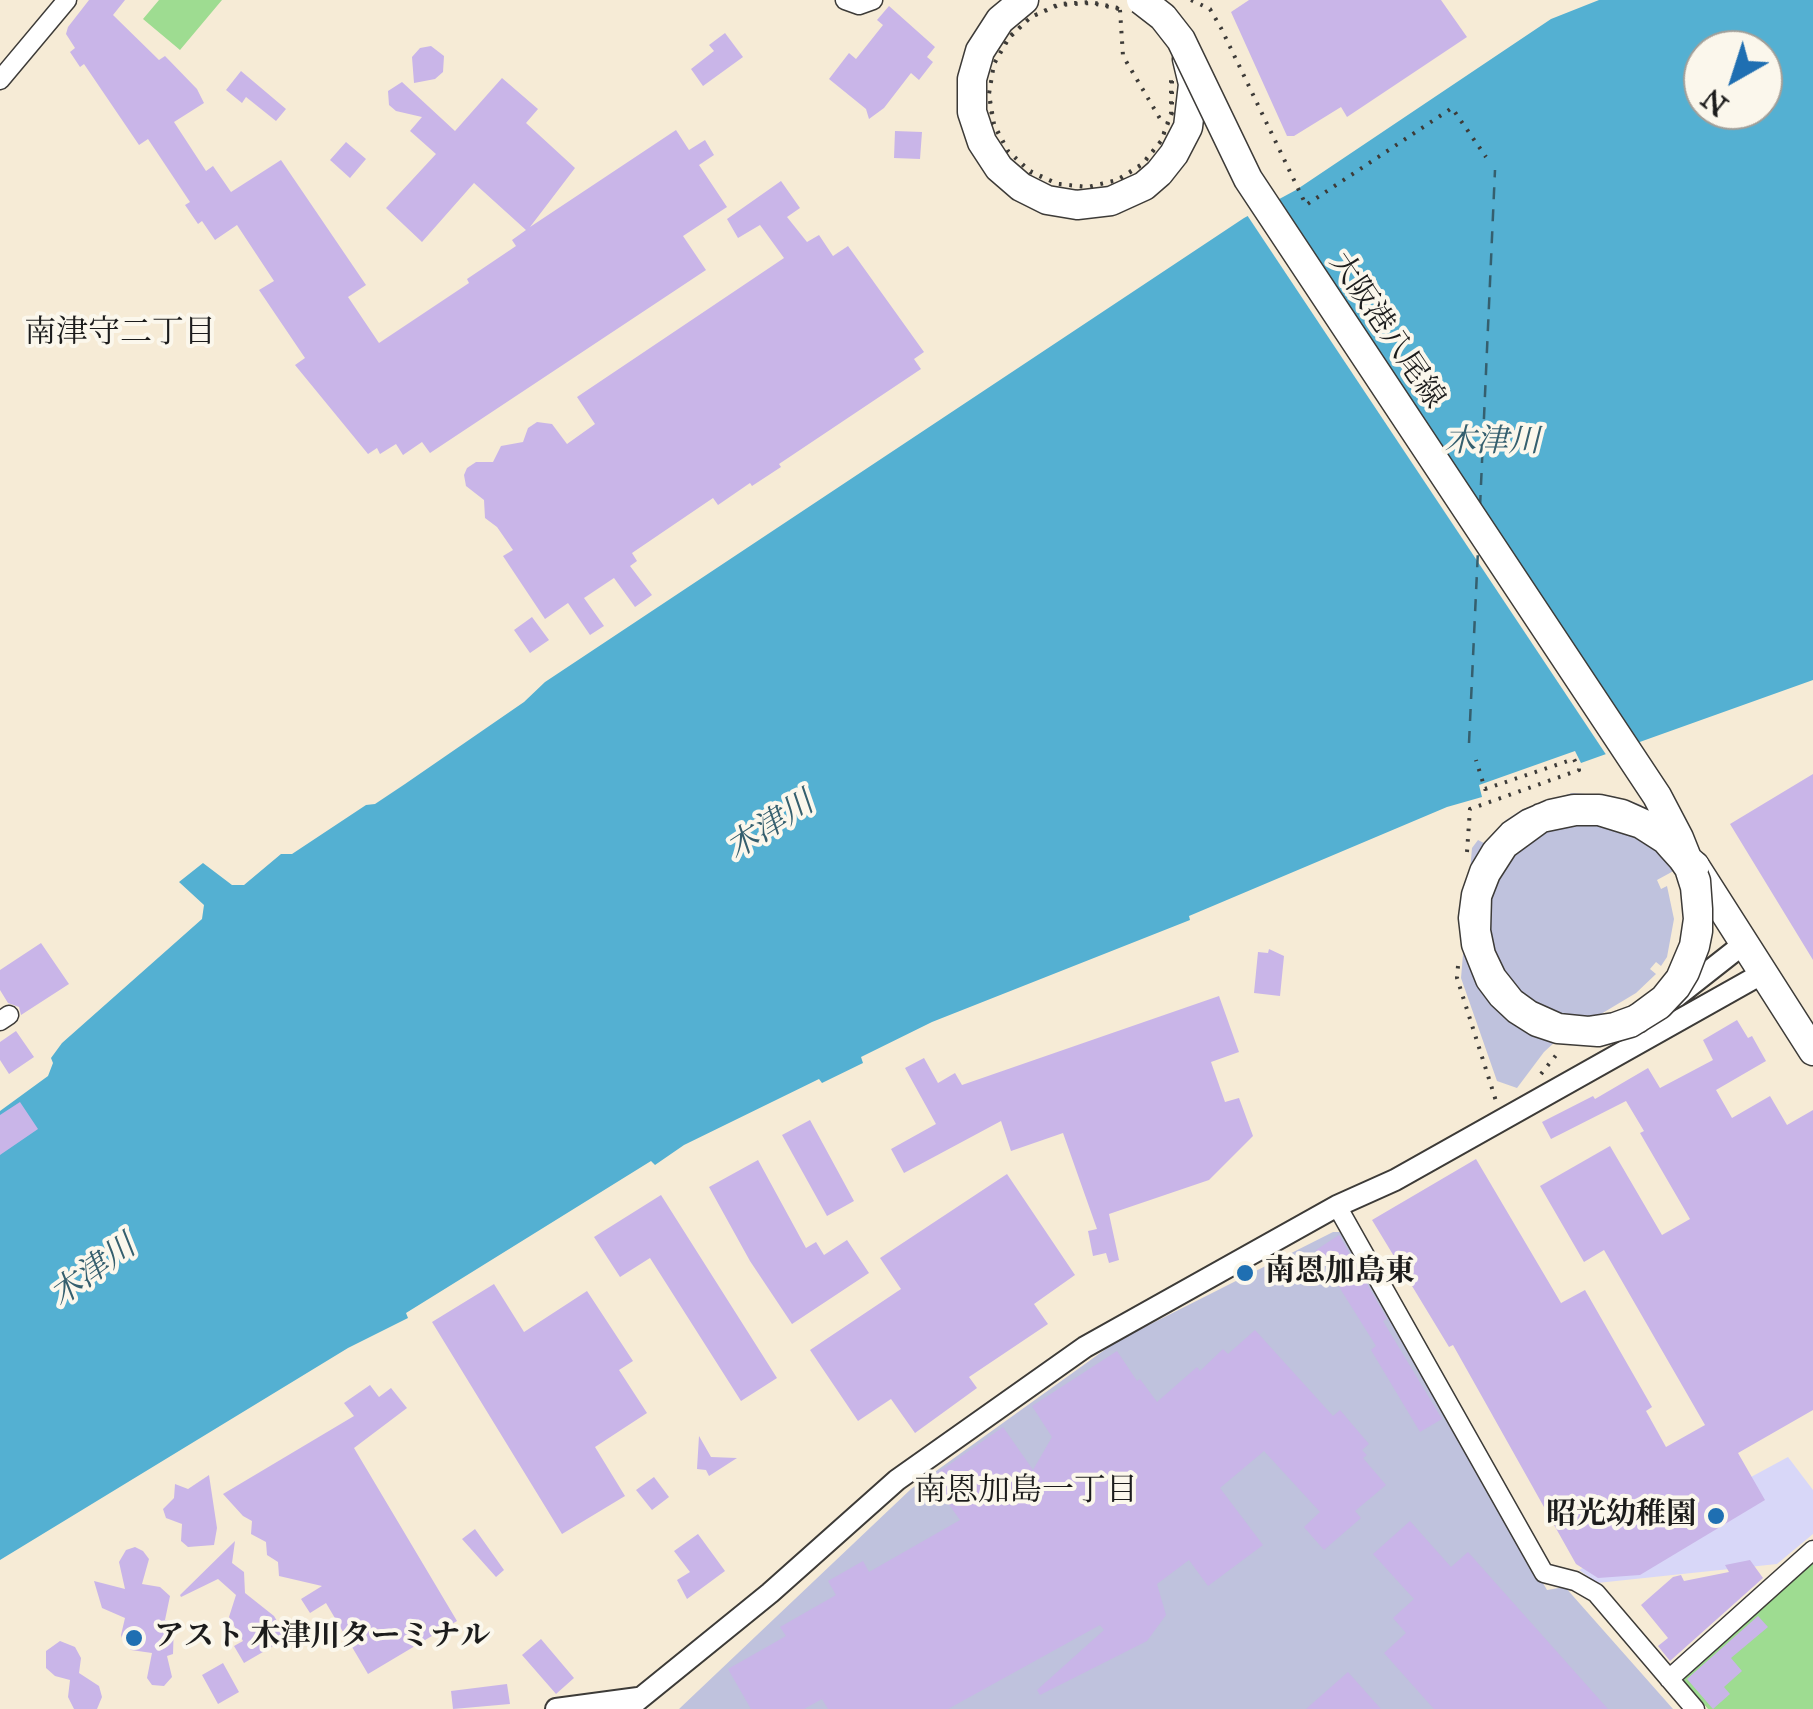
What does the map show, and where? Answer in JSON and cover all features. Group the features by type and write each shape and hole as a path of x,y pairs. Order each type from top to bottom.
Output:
{"main road":[{"path":"1022,0 993,26 976,57 970,93 975,130 992,162 1016,185 1057,204 1093,206 1128,196 1152,182 1175,156 1189,127 1193,94 1188,56 1170,26 1136,7"},
{"path":"1022,0 1000,20 980,51 972,79 972,112 982,142 999,168 1030,192 1055,202 1089,205 1122,198 1144,186 1168,164 1185,136 1192,105 1190,71 1172,56 1158,0"},
{"name":"大阪港八尾線","path":"1136,7 1163,17 1181,40 1248,179 1657,796 1679,838 1685,853 1690,868 1696,882 1698,908 1698,930 1695,946 1686,972 1676,987 1659,1005 1630,1023 1608,1030 1588,1032 1548,1026 1518,1010 1490,979 1476,944 1473,918 1476,896 1484,872 1496,852 1512,836 1540,817 1574,809 1599,809 1622,814 1642,823 1665,840 1689,868 1696,887 1698,919 1694,946 1680,979 1664,1000 1637,1019 1615,1027 1588,1031 1558,1028 1529,1015 1511,1002 1492,978 1481,955 1476,931 1478,896 1486,872 1504,845 1541,818 1575,810 1600,811 1641,824 1666,840 1680,853 1695,866 1813,1052"}],"street":[{"path":"0,80 67,0"},
{"path":"844,0 859,5 873,0"},
{"path":"1568,1082 1746,942"},
{"path":"556,1709 632,1704 770,1593 897,1480 1070,1358 1765,972"},
{"path":"1338,1206 1544,1573 1575,1580 1596,1592 1695,1709"},
{"path":"1669,1679 1813,1550"}],"path":[{"path":"1120,0 1123,56 1162,122"},
{"path":"1191,0 1210,8 1306,206 1452,108 1486,157"},
{"path":"1136,7 1070,2 1040,12 1015,30 994,64 988,94 994,124 1008,151 1039,177 1068,186 1099,186 1126,176 1150,157 1166,132 1173,93 1172,56"},
{"path":"1466,861 1470,809 1579,770 1574,759 1485,789 1476,760"},
{"path":"1458,961 1457,978 1502,1119"}],"shaded area":[{"path":"1572,793 1613,796 1639,804 1701,856 1657,880 1661,889 1667,886 1674,919 1667,957 1661,966 1656,962 1650,969 1656,974 1636,993 1556,1041 1517,1088 1497,1081 1461,978 1472,848 1478,840 1484,843 1523,809"},
{"path":"1333,1232 1340,1232 1547,1590 1565,1587 1673,1709 679,1709 911,1489 1117,1341"},
{"path":"1788,1457 1813,1490 1813,1534 1777,1564 1597,1583 1579,1570"}],"green space":[{"path":"159,0 222,0 180,50 143,19"},
{"path":"1813,1563 1813,1709 1708,1709 1682,1679"}],"water":[{"name":"木津川","path":"1599,0 1813,0 1813,680 1581,763 1575,751 1479,785 1482,797 1447,807 1189,916 1190,920 932,1022 861,1057 863,1063 822,1083 819,1079 684,1145 655,1165 651,1161 406,1313 408,1318 348,1348 0,1560 0,1111 48,1076 51,1058 62,1043 202,919 204,905 179,882 203,863 232,885 244,885 281,854 292,854 366,805 375,804 524,702 545,682 1244,218 1296,190 1551,19"}],"pier":[{"path":"1274,196 1639,748 1609,759 1245,212"}],"building":[{"path":"89,0 125,0 113,15 159,60 165,56 197,89 204,103 174,122 206,171 213,166 231,192 281,160 366,285 348,297 379,343 469,283 467,279 516,246 512,240 526,230 474,183 422,242 386,208 436,154 410,131 422,117 396,111 389,105 388,91 402,82 455,131 502,78 538,109 526,123 575,168 530,227 676,130 689,150 705,140 714,155 699,165 727,207 683,236 706,270 430,453 422,442 403,455 396,444 380,454 377,448 368,454 295,365 305,358 259,290 274,281 237,225 215,240 202,221 198,224 185,205 190,202 148,139 139,145 84,64 80,67 70,52 75,48 66,34 68,27"},
{"path":"1249,0 1441,0 1467,37 1347,117 1341,107 1294,136 1287,136 1231,12"},
{"path":"889,6 935,47 927,57 933,62 919,80 911,73 884,108 869,119 866,109 829,79 849,53 856,59 883,25 877,20"},
{"path":"725,33 743,57 703,86 691,69 714,51 709,45"},
{"path":"431,46 444,56 443,72 435,79 414,83 412,57 420,48"},
{"path":"241,71 286,109 276,121 246,97 242,103 226,90"},
{"path":"895,131 922,132 920,159 894,158"},
{"path":"346,142 366,159 350,178 330,160"},
{"path":"781,181 800,208 787,217 807,242 819,235 833,256 848,246 924,352 914,359 921,369 752,486 750,483 718,505 713,498 632,553 637,561 630,566 652,595 635,607 614,578 584,598 604,626 590,635 568,603 545,619 503,556 513,550 497,527 485,518 484,500 466,486 467,468 476,462 493,462 501,446 523,442 528,428 537,422 552,424 567,444 595,424 577,397 784,258 760,225 738,238 727,219"},
{"path":"532,617 549,640 530,653 514,630"},
{"path":"1813,774 1813,960 1730,824"},
{"path":"41,943 69,984 21,1015 19,1007 8,1003 0,990 0,970"},
{"path":"1269,949 1284,956 1280,996 1254,993 1258,952 1268,953"},
{"path":"1219,996 1239,1052 1211,1062 1225,1102 1239,1098 1253,1136 1209,1180 1109,1214 1119,1260 1109,1263 1106,1253 1093,1256 1088,1231 1097,1229 1063,1133 1011,1151 1001,1121 904,1173 891,1149 936,1124 905,1068 924,1058 938,1083 955,1073 962,1085"},
{"path":"1737,1020 1748,1038 1752,1036 1766,1061 1716,1090 1732,1118 1770,1096 1787,1125 1813,1110 1813,1410 1738,1453 1765,1500 1640,1575 1598,1578 1576,1564 1453,1345 1449,1347 1372,1220 1476,1159 1561,1303 1585,1290 1652,1407 1646,1411 1666,1447 1705,1425 1604,1250 1584,1262 1540,1186 1610,1146 1662,1235 1690,1219 1626,1101 1551,1139 1542,1122 1593,1096 1595,1099 1648,1068 1660,1088 1713,1060 1703,1040"},
{"path":"16,1031 34,1057 9,1074 0,1060 0,1042"},
{"path":"20,1102 38,1129 0,1155 0,1115"},
{"path":"810,1120 854,1201 827,1216 782,1135"},
{"path":"758,1160 806,1248 816,1242 824,1255 847,1240 869,1273 792,1324 750,1261 709,1187"},
{"path":"1007,1174 1075,1275 1034,1304 1048,1324 969,1377 977,1388 915,1433 891,1399 858,1421 810,1350 901,1289 880,1258"},
{"path":"661,1195 777,1378 741,1401 650,1258 620,1277 594,1237"},
{"path":"1339,1235 1387,1319 1383,1321 1442,1419 1420,1432 1371,1350 1376,1346 1316,1250"},
{"path":"494,1284 524,1332 587,1291 633,1361 619,1370 647,1413 595,1447 625,1496 562,1534 432,1322"},
{"path":"1255,1330 1333,1416 1340,1410 1369,1444 1362,1450 1367,1455 1363,1458 1386,1485 1355,1511 1361,1518 1324,1550 1304,1527 1320,1512 1264,1451 1220,1488 1263,1545 1208,1586 1189,1560 1157,1584 1166,1615 1147,1641 1040,1695 1037,1690 1104,1630 1100,1625 948,1709 828,1709 822,1699 804,1709 751,1709 728,1669 786,1636 780,1627 836,1595 828,1581 863,1561 869,1572 960,1520 930,1478 1003,1427 1033,1470 1052,1437 1032,1406 1117,1351 1157,1402 1197,1367 1200,1371 1223,1349 1228,1354"},
{"path":"370,1385 379,1397 391,1388 407,1408 354,1448 457,1621 368,1674 326,1603 310,1613 301,1599 322,1586 279,1576 278,1562 267,1555 266,1542 251,1534 252,1521 223,1494 354,1416 344,1403"},
{"path":"699,1436 711,1457 737,1458 709,1476 706,1470 697,1469"},
{"path":"209,1475 217,1528 214,1545 188,1547 181,1541 182,1524 166,1518 163,1509 174,1498 175,1484 188,1489"},
{"path":"654,1477 669,1497 652,1510 636,1490"},
{"path":"1410,1521 1451,1567 1468,1552 1608,1709 1434,1709 1384,1653 1406,1633 1393,1618 1414,1599 1373,1554"},
{"path":"475,1529 504,1570 496,1577 462,1539"},
{"path":"698,1534 725,1571 687,1599 677,1580 690,1572 674,1551"},
{"path":"235,1541 232,1563 244,1572 245,1593 274,1616 287,1638 244,1663 234,1646 243,1641 229,1617 236,1595 218,1579 180,1595"},
{"path":"135,1547 149,1559 142,1584 160,1587 170,1596 165,1620 174,1622 173,1654 167,1656 172,1677 164,1686 152,1685 147,1678 152,1653 131,1650 124,1644 121,1635 125,1618 102,1608 94,1581 125,1589 119,1562 126,1550"},
{"path":"1750,1560 1763,1578 1670,1661 1658,1646 1668,1638 1641,1605 1673,1577 1681,1575 1684,1581 1729,1572 1725,1565"},
{"path":"1758,1616 1768,1627 1731,1658 1742,1671 1724,1687 1730,1694 1713,1709 1687,1679"},
{"path":"541,1639 574,1678 556,1694 522,1655"},
{"path":"60,1641 75,1647 81,1658 79,1673 99,1686 102,1697 97,1709 74,1709 68,1697 70,1680 55,1676 46,1668 46,1651"},
{"path":"223,1663 239,1692 218,1704 202,1675"},
{"path":"1348,1672 1381,1709 1306,1709"},
{"path":"507,1684 510,1704 453,1709 451,1691"}],"ferry route":[{"path":"1480,507 1495,170"},
{"path":"1469,743 1478,550"}],"place":[{"name":"南恩加島東","path":"1245,1273"},
{"name":"昭光幼稚園","path":"1716,1516"},
{"name":"アスト 木津川ターミナル","path":"134,1638"}],"district":[{"name":"南津守二丁目","path":"120,334"},
{"name":"南恩加島一丁目","path":"1026,1492"}]}
